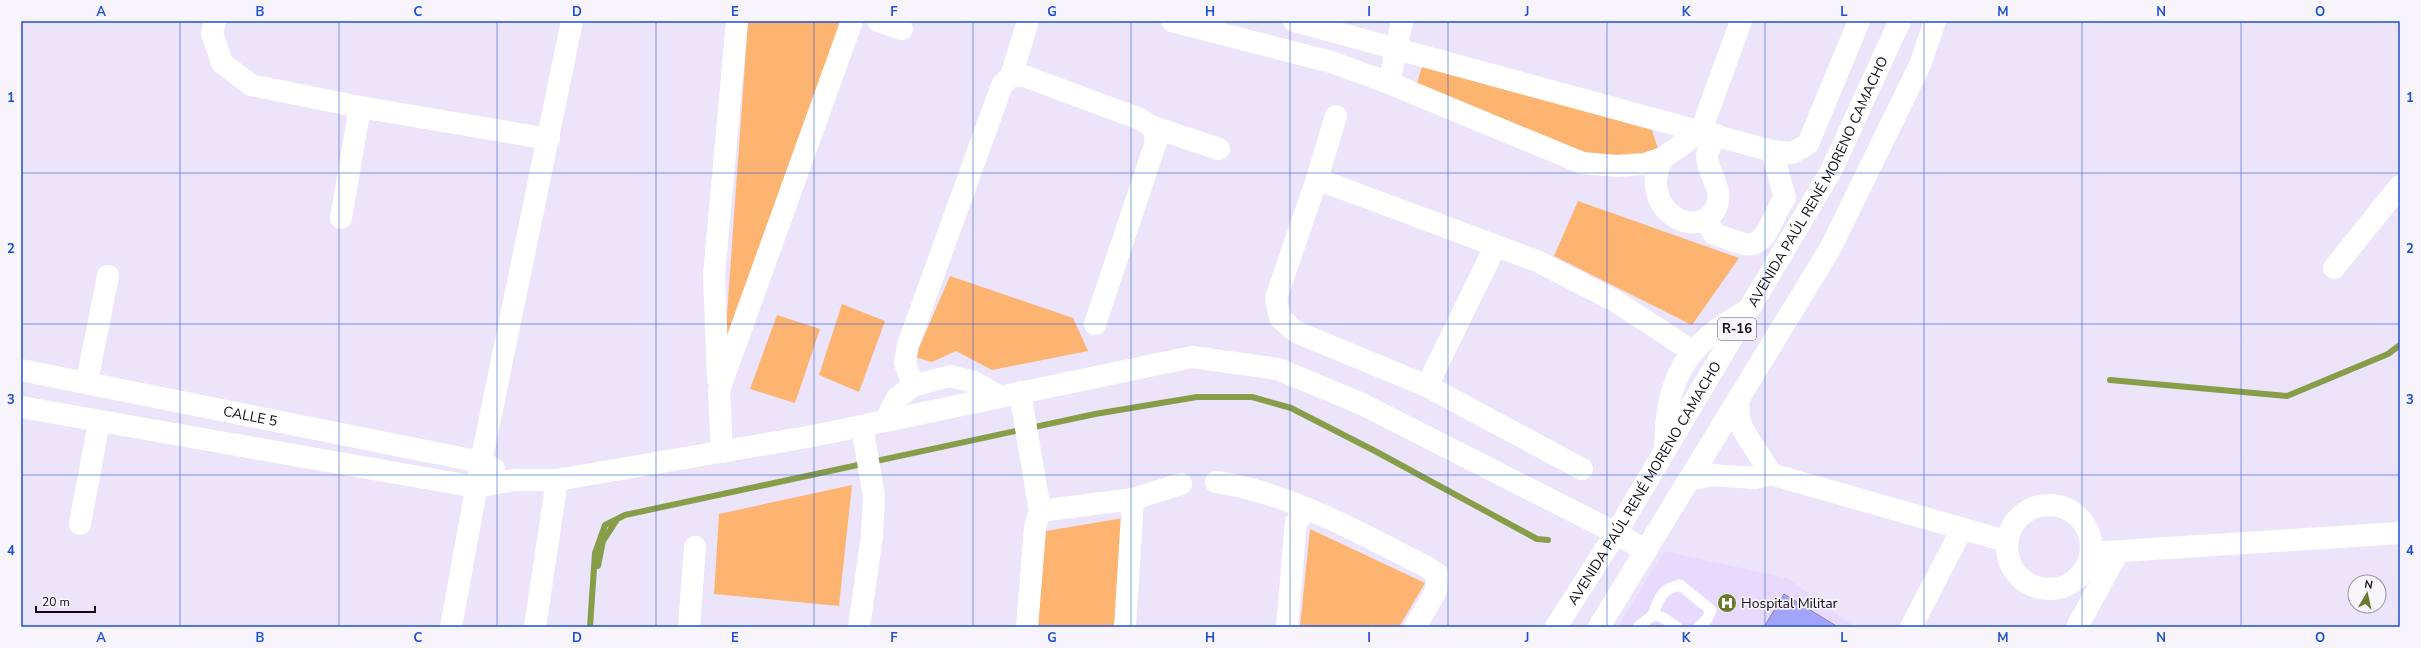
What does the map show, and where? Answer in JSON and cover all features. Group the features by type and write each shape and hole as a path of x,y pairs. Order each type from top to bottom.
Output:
{"street":[{"path":"215,21 212,33 222,63 251,85 360,107 549,140"},
{"path":"451,627 476,487 549,140 572,21"},
{"path":"722,452 714,275 737,21"},
{"path":"719,390 852,21"},
{"path":"878,21 902,29"},
{"path":"913,386 905,364 908,345 1002,85 1012,76 1028,21"},
{"path":"1172,21 1331,62 1389,83 1582,163 1616,166 1645,164 1663,158 1709,133"},
{"path":"1294,21 1772,151 1792,152 1808,144 1859,21"},
{"path":"1389,83 1394,48 1402,21"},
{"path":"1663,158 1656,170 1655,186 1660,203 1670,215 1690,222 1706,219 1716,207 1718,192 1709,169 1707,154 1709,133 1741,21"},
{"name":"AVENIDA PAÚL RENÉ MORENO CAMACHO","path":"1556,627 1666,451 1831,171 1900,21"},
{"name":"R-16","path":"1599,627 1830,249 1920,65 1935,21"},
{"path":"1012,76 1024,76 1140,119 1153,128 1219,148"},
{"path":"341,218 360,107"},
{"path":"1336,116 1318,179 1276,298 1280,318 1296,332 1427,386 1582,469"},
{"path":"1095,324 1156,142 1153,128"},
{"path":"1772,151 1784,198"},
{"path":"1318,179 1495,247 1537,261 1615,301 1692,351"},
{"path":"2334,268 2400,186"},
{"path":"1706,219 1714,234 1746,244 1756,244 1766,234 1778,205 1784,198"},
{"path":"1784,198 1792,200 1805,214"},
{"path":"1427,386 1495,247"},
{"path":"87,381 108,276"},
{"path":"1666,451 1668,409 1675,382 1692,351 1718,327 1748,310"},
{"path":"21,407 99,422 476,487 514,480 557,480 722,452 864,436 885,421 1192,356 1278,369 1362,404 1616,533 1646,551"},
{"name":"CALLE 5","path":"21,370 87,381 481,462 514,480"},
{"path":"885,421 897,398 913,386 950,376 974,382 1009,394 1023,418 1030,449 1040,511 1035,527 1027,627"},
{"path":"1738,400 1741,424 1754,449 1763,459 1770,474"},
{"path":"80,524 99,422"},
{"path":"859,627 872,536 874,496 864,436"},
{"path":"1690,480 1712,475 1755,478 1770,474 2006,541"},
{"path":"535,627 557,480"},
{"path":"1216,482 1244,486 1327,516 1425,566 1437,574 1436,591 1415,627"},
{"path":"1040,511 1133,499 1181,484"},
{"path":"1124,627 1133,499"},
{"path":"2055,505 2071,511 2083,522 2090,537 2091,553 2085,569 2074,581 2059,588 2042,589 2027,584 2014,573 2007,558 2006,541 2012,526 2023,513 2038,506 2055,505"},
{"path":"1287,627 1296,522 1307,510"},
{"path":"1911,627 1962,529"},
{"path":"2091,553 2400,533"},
{"path":"689,627 695,547"},
{"path":"2077,627 2118,552"}],"lane":[{"path":"1638,627 1653,615 1659,596 1670,587 1680,585 1711,610 1707,619 1699,627"},
{"path":"1653,615 1662,617 1677,627"}],"shaded area":[{"path":"748,21 841,21 725,342"},
{"path":"1423,64 1652,130 1658,149 1621,159 1595,156 1416,86"},
{"path":"1578,201 1739,258 1692,325 1554,256"},
{"path":"950,276 1073,318 1088,351 992,370 956,351 932,362 915,357"},
{"path":"842,304 885,321 859,392 819,375"},
{"path":"777,315 820,329 795,403 750,389"},
{"path":"852,485 839,606 714,594 719,514"},
{"path":"1123,518 1115,627 1038,627 1046,531"},
{"path":"1310,529 1425,583 1399,627 1300,627"},
{"name":"Hospital Militar","path":"1664,551 1787,578 1855,627 1618,627"}],"building":[{"path":"1784,594 1838,627 1764,627"}],"waterway":[{"path":"2110,380 2287,396 2388,354 2400,345"},
{"path":"590,627 595,553 605,525 625,515 1095,414 1197,397 1252,397 1291,408 1375,451 1537,539 1548,540"},
{"path":"598,566 603,541 616,521"}],"place":[{"name":"Hospital Militar","path":"1727,603"}]}
